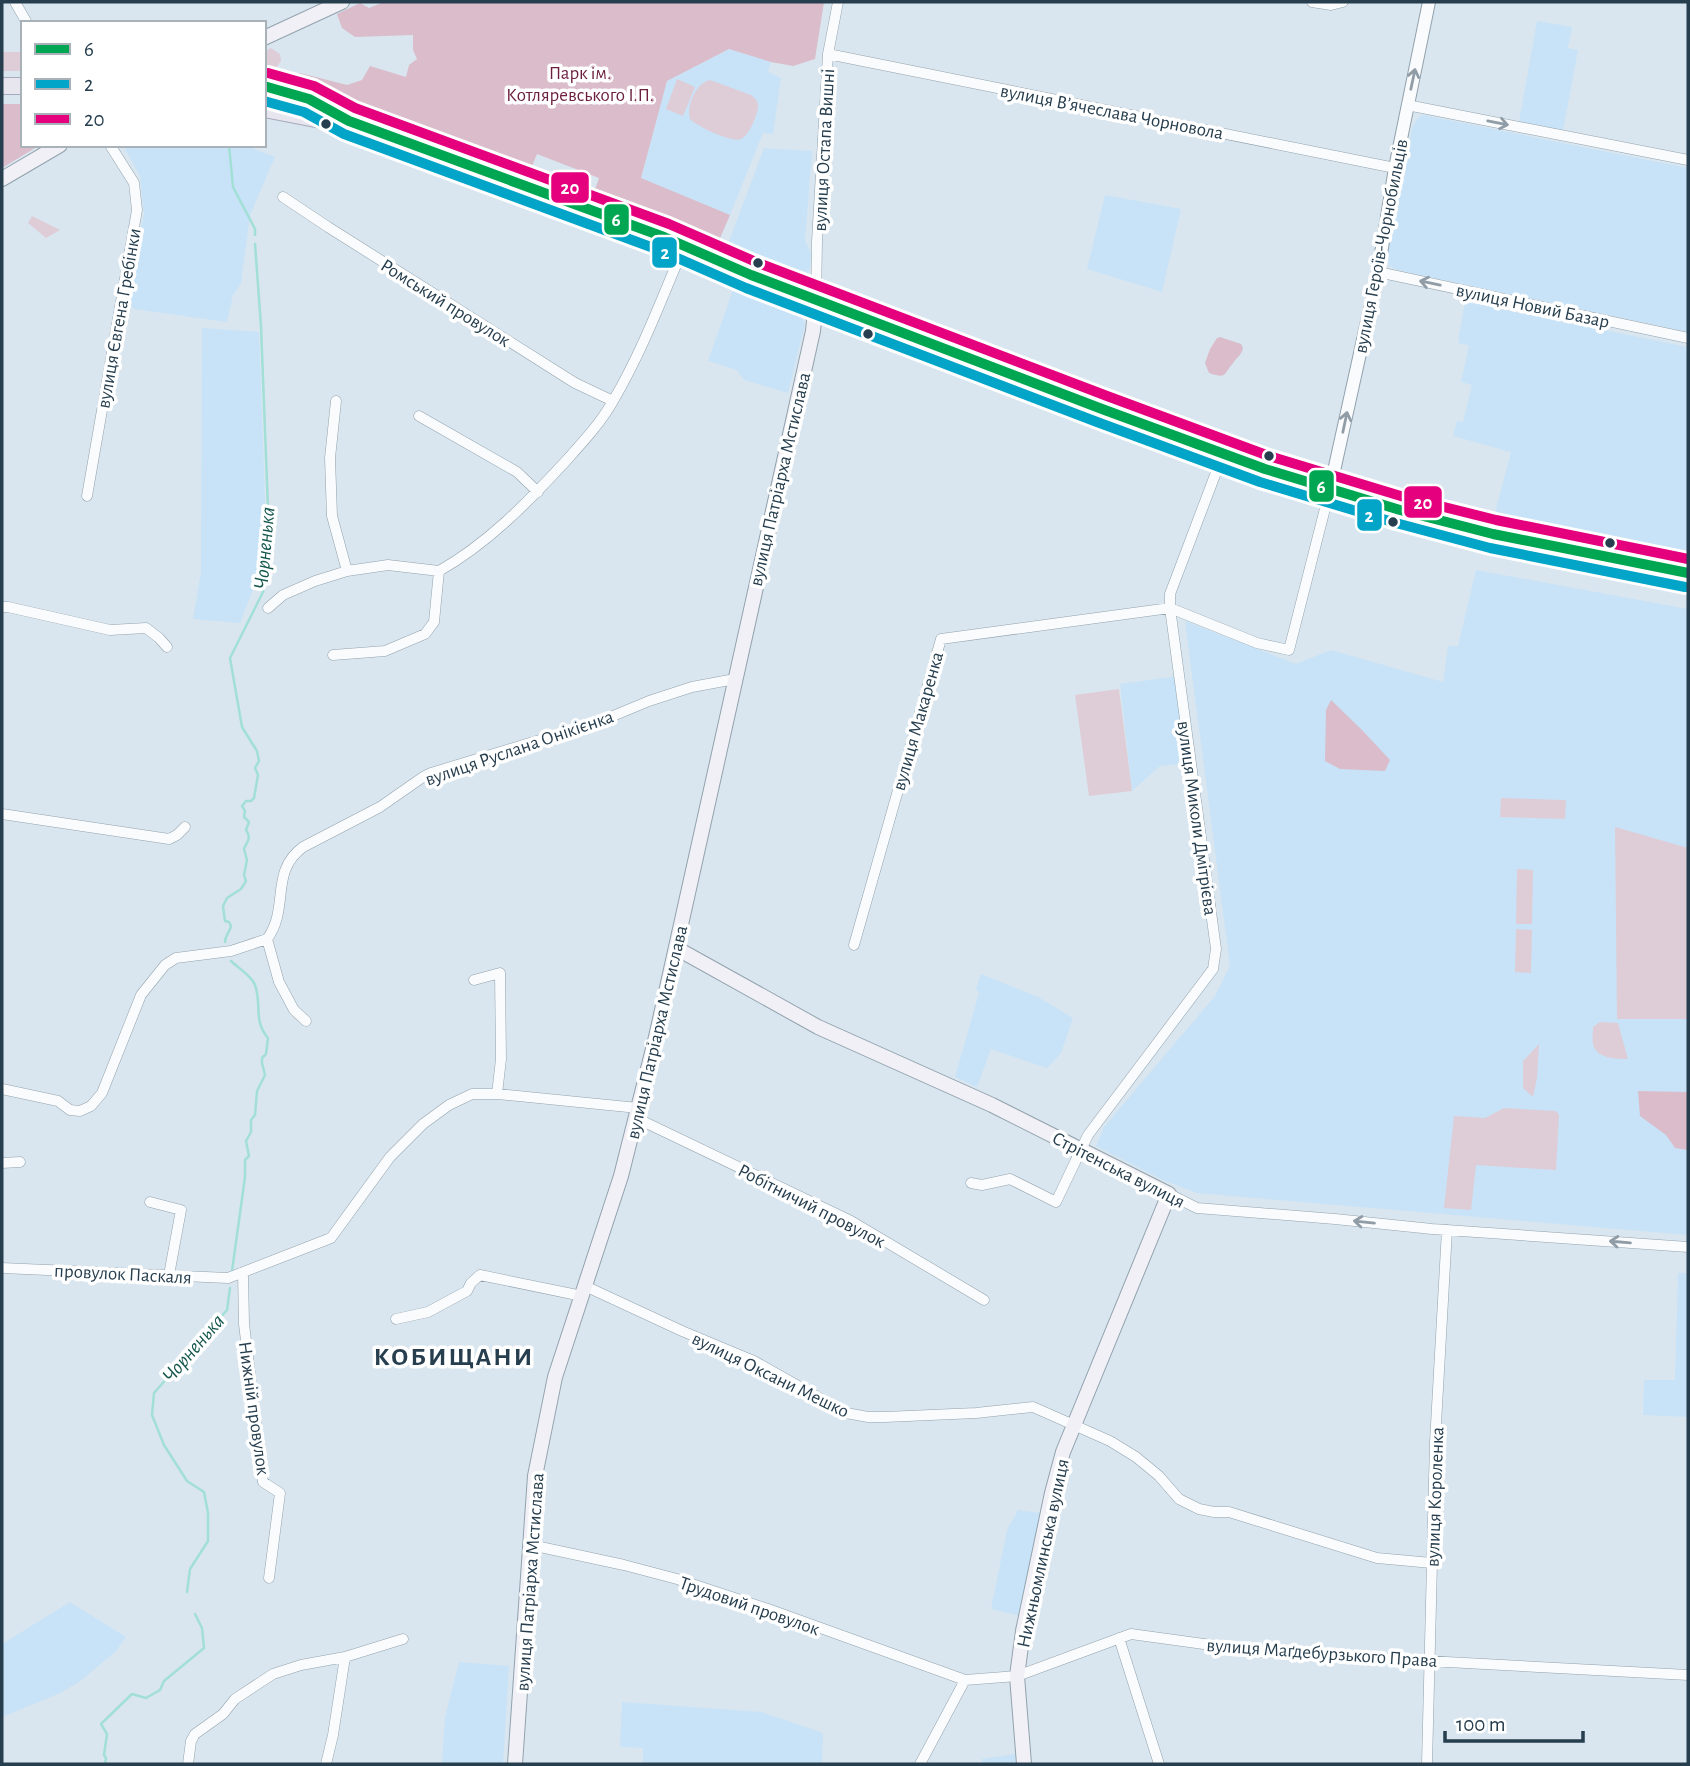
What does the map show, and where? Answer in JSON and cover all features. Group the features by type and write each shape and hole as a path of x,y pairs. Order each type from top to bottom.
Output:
{"main road":[{"path":"266,37 342,2"},
{"path":"2,86 21,86"},
{"path":"266,87 309,99 349,121 684,246 816,300 1265,469 1400,510 1517,540 1688,573"},
{"path":"266,109 326,121 349,121"},
{"path":"2,179 58,147"},
{"name":"вулиця Патріарха Мстислава","path":"515,1764 536,1476 555,1377 621,1176 656,1037 813,331 816,300"},
{"name":"Стрітенська вулиця","path":"676,947 818,1027 992,1105 1168,1194"},
{"name":"Нижньомлинська вулиця","path":"1024,1764 1017,1676 1023,1631 1052,1493 1063,1452 1168,1194"}],"street":[{"path":"15,2 26,21"},
{"name":"вулиця Остапа Вишні","path":"816,300 828,54 838,2"},
{"path":"1312,2 1331,5 1343,2"},
{"name":"вулиця Героїв-Чорнобильців","path":"1330,489 1378,272 1395,168 1429,2"},
{"name":"вулиця Вʼячеслава Чорновола","path":"828,54 1395,168"},
{"path":"1407,105 1688,160"},
{"name":"вулиця Євгена Гребінки","path":"87,496 137,210 134,183 111,147"},
{"name":"Ромський провулок","path":"283,197 575,383 613,401"},
{"path":"268,608 283,595 347,571 388,565 439,571 489,536 538,492 596,428 639,353 684,246"},
{"name":"вулиця Новий Базар","path":"1378,272 1688,338"},
{"path":"336,401 330,458 332,516 347,571"},
{"path":"419,416 517,472 538,492"},
{"name":"вулиця Миколи Дмітрієва","path":"971,1183 982,1185 1010,1179 1056,1202 1088,1135 1213,969 1216,949 1170,594 1223,454"},
{"path":"1170,608 1257,643 1289,650 1330,489"},
{"path":"332,655 385,651 425,634 434,622 439,571"},
{"path":"2,607 110,630 146,628 167,647"},
{"name":"вулиця Макаренка","path":"854,945 941,639 1170,608"},
{"name":"вулиця Руслана Онікієнка","path":"267,939 275,928 283,876 293,854 380,807 423,777 597,723 649,701 692,687 734,679"},
{"path":"2,814 169,839 185,827"},
{"path":"2,1088 58,1101 70,1110 80,1111 91,1106 102,1093 141,995 165,965 176,958 231,951 267,939 279,982 294,1010 306,1021"},
{"path":"474,979 500,973 501,1059 497,1094"},
{"name":"провулок Паскаля","path":"2,1268 228,1278 331,1238 390,1157 423,1125 449,1105 472,1094 497,1094"},
{"name":"Робітничий провулок","path":"497,1094 637,1113 851,1221 984,1300"},
{"path":"2,1163 20,1162"},
{"name":"Стрітенська вулиця","path":"1168,1194 1197,1208 1447,1230 1688,1247"},
{"path":"150,1202 181,1210 169,1275"},
{"name":"вулиця Короленка","path":"1427,1764 1435,1442 1447,1230"},
{"name":"Нижній провулок","path":"243,1272 244,1324 263,1482 280,1493 269,1578"},
{"name":"вулиця Оксани Мешко","path":"396,1319 428,1312 467,1291 480,1275 583,1291 754,1361 846,1413 886,1417 976,1413 1033,1406 1110,1441 1136,1457 1179,1499 1199,1509 1229,1512 1377,1558 1432,1563"},
{"name":"Трудовий провулок","path":"531,1545 677,1579 965,1680"},
{"name":"вулиця Маґдебурзького Права","path":"965,1680 1017,1676 1131,1634 1262,1652 1688,1675"},
{"path":"1118,1638 1159,1764"},
{"path":"188,1764 191,1741 195,1734 223,1714 235,1699 273,1674 301,1665 345,1657 403,1639"},
{"path":"326,1764 334,1735 345,1657"},
{"path":"920,1764 965,1680"}],"shaded area":[{"path":"1537,21 1572,27 1568,48 1578,50 1563,131 1519,122"},
{"path":"271,48 280,54 281,61 275,69 266,68 266,51"},
{"path":"729,49 771,62 768,72 781,78 773,134 763,133 730,215 641,179 667,81"},
{"path":"2,52 21,52 21,71 2,71"},
{"path":"677,79 695,87 683,116 666,109"},
{"path":"710,80 751,95 757,101 758,108 753,124 741,139 730,139 714,133 690,119 689,108 696,90"},
{"path":"1423,115 1688,168 1688,332 1397,270 1390,266 1387,258 1412,128"},
{"path":"124,147 254,147 275,157 250,215 241,284 233,295 227,322 134,309 128,302 144,214 140,176"},
{"path":"764,148 812,151 805,241 811,252 810,269 807,275 800,278 795,279 725,252"},
{"path":"1105,195 1181,209 1162,292 1087,269"},
{"path":"32,216 60,230 46,238 28,223"},
{"path":"734,287 794,310 802,318 805,324 788,393 744,380 737,370 708,361"},
{"path":"1465,302 1688,347 1688,560 1510,524 1504,527 1492,524 1511,452 1453,436 1457,421 1463,422 1472,385 1461,382 1469,345 1460,344 1458,340"},
{"path":"202,328 259,332 267,554 240,623 193,619 201,572"},
{"path":"1476,570 1688,609 1688,1235 1197,1193 1163,1180 1096,1146 1104,1127 1215,996 1230,966 1185,621 1296,664 1331,650 1443,682 1448,646 1458,646"},
{"path":"1179,676 1191,763 1160,766 1132,791 1120,684"},
{"path":"1119,689 1132,791 1089,796 1075,695"},
{"path":"1501,798 1566,800 1565,819 1500,817"},
{"path":"1615,827 1688,848 1688,1019 1617,1019"},
{"path":"1517,869 1533,870 1532,924 1516,924"},
{"path":"1516,929 1532,930 1531,973 1515,972"},
{"path":"981,974 1038,997 1073,1018 1061,1053 1047,1068 991,1049 977,1087 955,1077 979,993 976,989"},
{"path":"1600,1022 1618,1023 1628,1059 1598,1053 1593,1042 1593,1027"},
{"path":"1539,1044 1533,1097 1523,1088 1523,1061"},
{"path":"1504,1108 1556,1111 1559,1115 1556,1170 1476,1165 1471,1210 1444,1208 1454,1116 1485,1118"},
{"path":"1678,1273 1688,1273 1688,1417 1643,1415 1644,1380 1675,1380"},
{"path":"1018,1510 1041,1513 1021,1616 991,1609 1007,1530"},
{"path":"70,1602 126,1637 116,1651 79,1682 60,1693 2,1717 2,1644"},
{"path":"459,1662 509,1666 503,1764 442,1764 445,1717"},
{"path":"622,1702 761,1712 823,1733 822,1764 643,1764 643,1748 620,1747"},
{"path":"1015,1754 1016,1764 982,1764 982,1759"}],"green space":[{"name":"Парк ім. Котляревського І.П.","path":"384,2 824,2 815,59 793,66 729,49 667,81 641,178 730,215 717,245 593,195 599,178 537,154 530,171 297,82 268,74 300,73 347,85 362,80 370,66 406,77 409,65 417,59 413,50 413,35 355,37 342,28 337,14 360,3 369,8"},
{"path":"2,104 21,104 21,147 37,147 2,168"},
{"path":"1220,337 1241,344 1243,348 1222,376 1209,373 1205,363 1210,349"},
{"path":"1331,700 1390,760 1385,771 1340,769 1325,761 1326,710"},
{"path":"1638,1091 1688,1092 1688,1150 1675,1148 1666,1135 1640,1116"}],"waterway":[{"name":"Чорненька","path":"229,147 233,187 255,229 255,235"},
{"name":"Чорненька","path":"225,942 231,926 225,921 223,906 227,898 241,889 246,881 244,875 247,860 244,849 249,838 246,830 249,822 244,817 242,806 254,798 258,775 255,768 259,761 257,751 242,727 230,658 263,592 268,509 255,244"},
{"name":"Чорненька","path":"231,961 248,975 255,985 259,1019 268,1038 266,1054 262,1058 265,1075 257,1091 255,1115 251,1120 251,1132 246,1141 249,1156 245,1160 232,1271"},
{"name":"Чорненька","path":"187,1592 190,1569 208,1541 208,1513 204,1492 187,1481 164,1445 152,1415 154,1393 227,1310 230,1288"},
{"name":"Чорненька","path":"105,1764 107,1734 101,1724 132,1694 146,1698 160,1690 164,1681 204,1648 202,1628 195,1614"}],"transit line":[{"name":"20","path":"268,73 314,86 355,108 669,224 756,262 1269,456 1404,497 1496,520 1688,559"},
{"name":"6","path":"266,87 309,99 349,121 664,237 751,275 1265,469 1400,510 1493,534 1688,573"},
{"name":"2","path":"266,102 304,112 344,134 659,250 746,288 1260,482 1490,548 1685,587"}],"district":[{"name":"КОБИЩАНИ","path":"454,1356"}]}
